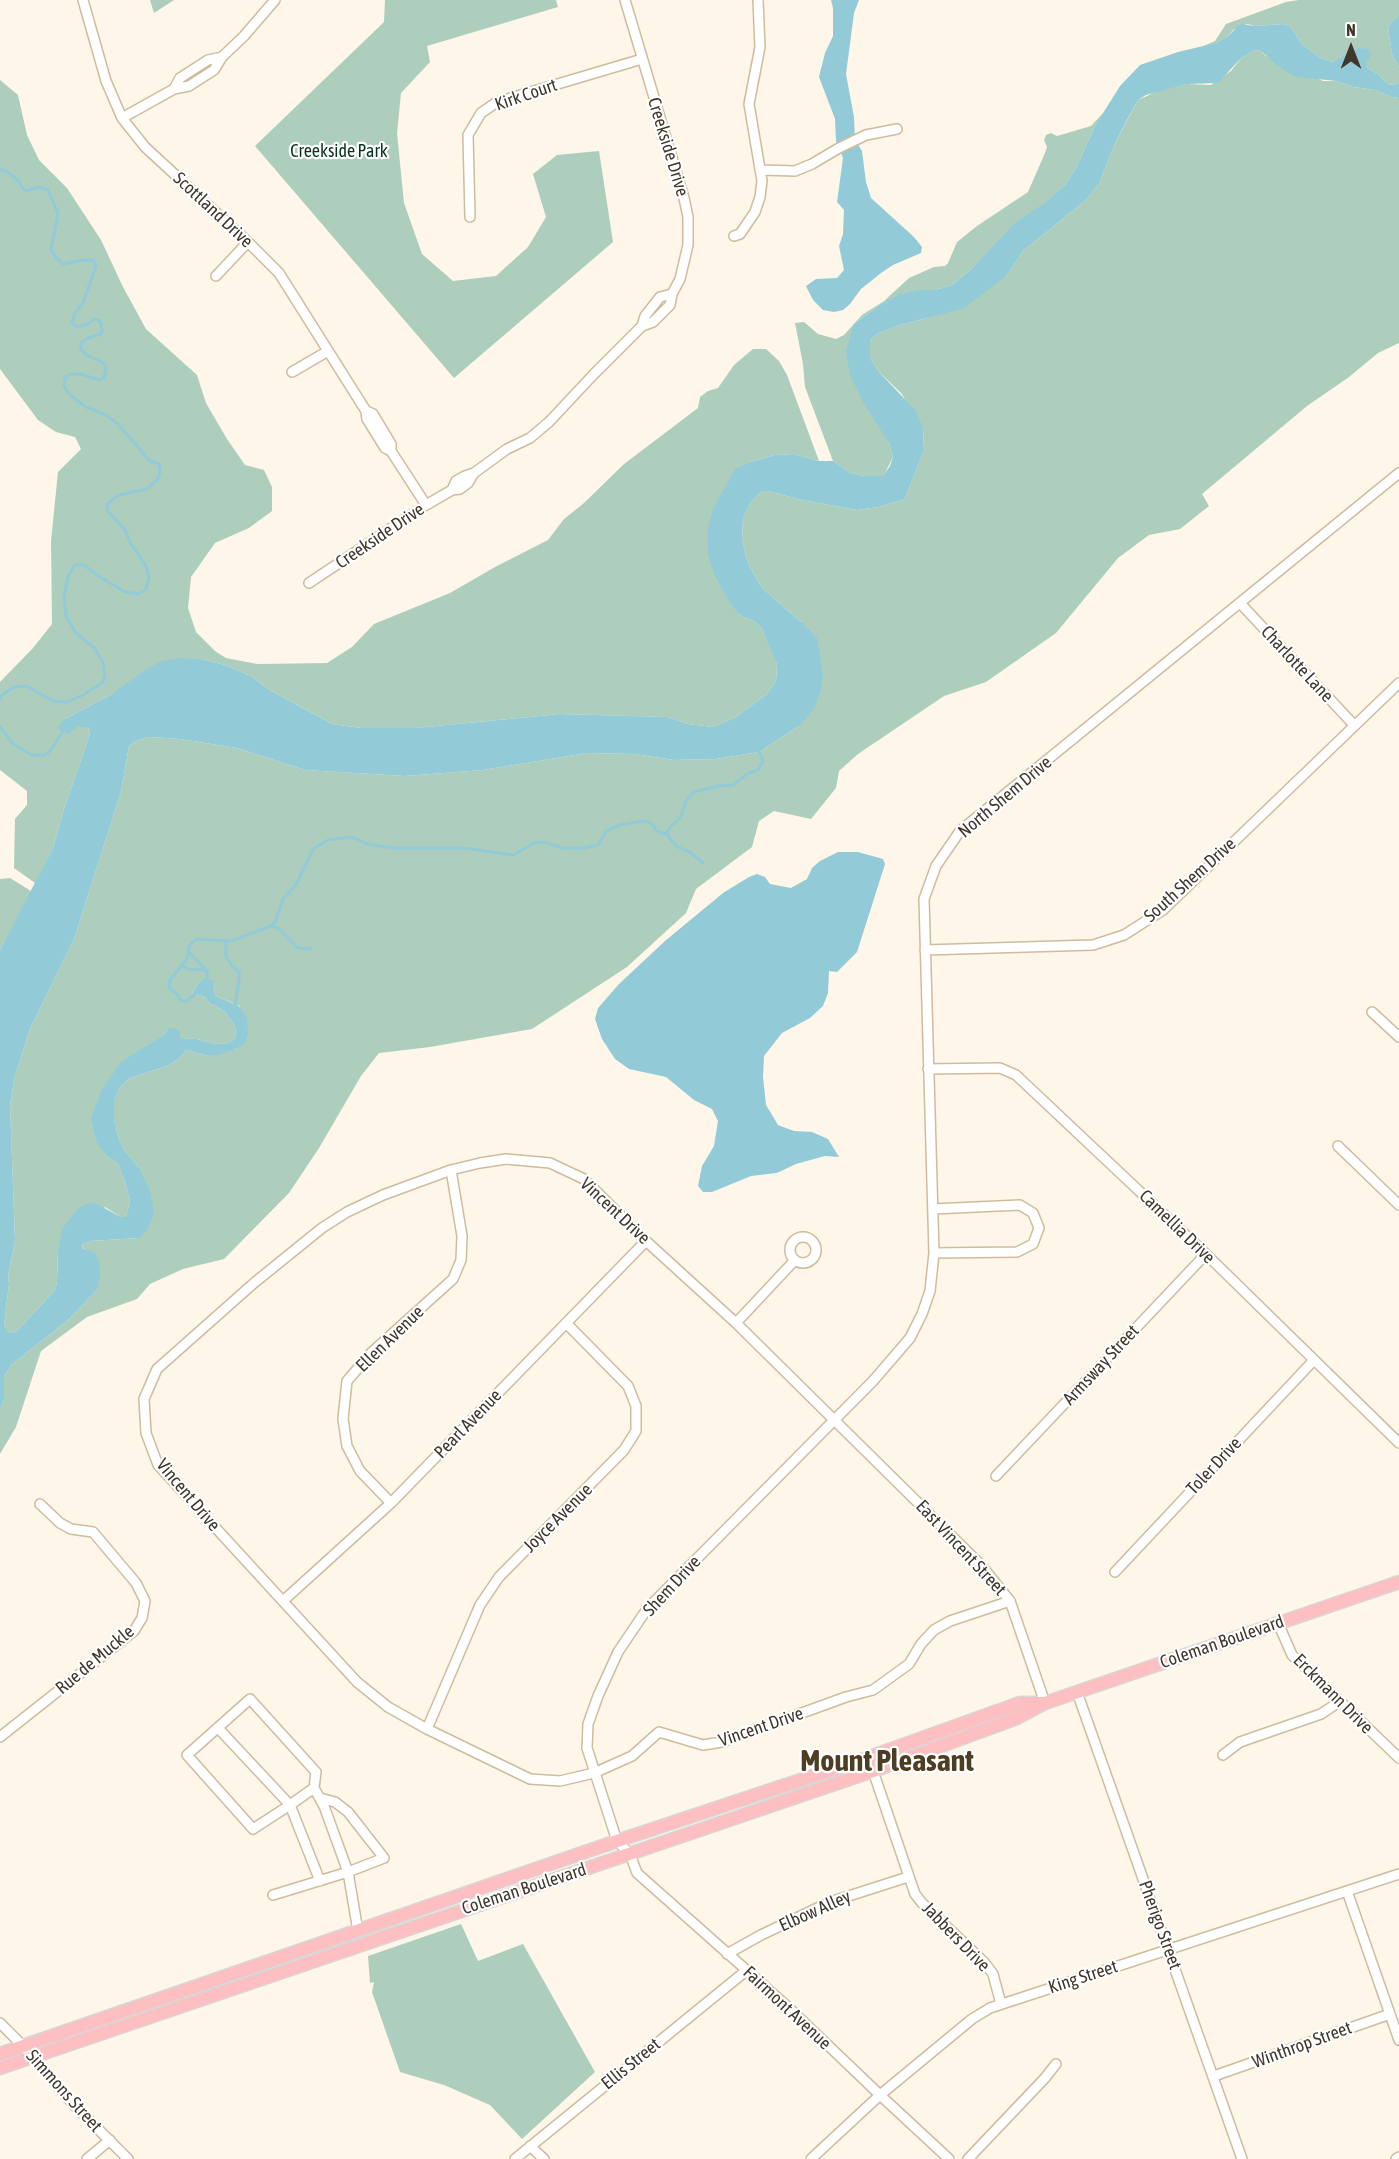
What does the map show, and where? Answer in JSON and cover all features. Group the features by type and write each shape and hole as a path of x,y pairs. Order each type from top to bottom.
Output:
{"main road":[{"name":"Coleman Boulevard","path":"0,2068 873,1770 1021,1717 1045,1703 1399,1582"},
{"name":"Coleman Boulevard","path":"0,2054 1020,1703 1045,1703"},
{"path":"630,1854 649,1839 708,1816 735,1802"},
{"path":"514,1892 531,1882 592,1860 616,1841"},
{"path":"267,1977 299,1960 352,1942 358,1931"}],"street":[{"name":"Scottland Drive","path":"82,0 109,90 122,118 145,147 279,273 366,411 373,414 391,444 391,451 426,505"},
{"path":"122,118 174,88 189,86 214,70 222,57 275,0"},
{"name":"Creekside Drive","path":"309,583 452,490 456,481 474,473 507,449 530,438 549,422 642,326 653,322 670,305 672,294 680,279 688,245 688,217 625,0"},
{"path":"734,236 740,234 760,198 762,170 750,119 749,104 760,47 758,0"},
{"name":"Kirk Court","path":"470,217 468,135 481,113 497,102 642,59"},
{"path":"762,170 795,171 813,164 866,135 897,129"},
{"path":"216,276 248,242"},
{"path":"292,372 328,351"},
{"name":"North Shem Drive","path":"835,1421 910,1338 930,1291 934,1253 924,899 936,866 960,831 1399,473"},
{"name":"Charlotte Lane","path":"1240,603 1354,725"},
{"name":"South Shem Drive","path":"926,950 1094,945 1124,935 1163,910 1399,683"},
{"path":"1372,1012 1399,1037"},
{"name":"Camellia Drive","path":"928,1070 1000,1068 1016,1075 1206,1254 1399,1443"},
{"path":"1338,1146 1399,1204"},
{"name":"Vincent Drive","path":"835,1421 736,1323 646,1241 584,1179 550,1163 506,1159 451,1170 383,1195 347,1212 322,1228 254,1283 157,1369 144,1399 146,1433 158,1465 357,1682 388,1707 427,1729 530,1779 560,1781 594,1773 632,1756 659,1732 703,1745 722,1743 836,1701 873,1690 909,1664 921,1644 934,1630 950,1621 1010,1600"},
{"name":"Ellen Avenue","path":"391,1503 360,1471 347,1446 343,1419 347,1381 372,1352 453,1279 461,1260 462,1236 451,1170"},
{"path":"933,1209 1020,1205 1033,1213 1039,1228 1033,1245 1017,1252 934,1253"},
{"name":"Pearl Avenue","path":"283,1600 391,1503 646,1241"},
{"name":"Armsway Street","path":"996,1476 1206,1254"},
{"path":"736,1323 795,1260"},
{"name":"Joyce Avenue","path":"427,1729 480,1605 499,1577 624,1450 636,1431 636,1406 628,1386 566,1323"},
{"name":"Toler Drive","path":"1115,1572 1314,1360"},
{"name":"East Vincent Street","path":"835,1421 981,1565 1010,1600 1045,1703"},
{"name":"Shem Drive","path":"630,1854 616,1841 587,1748 588,1724 618,1652 647,1609 835,1421"},
{"name":"Rue de Muckle","path":"0,1737 134,1631 142,1618 145,1600 136,1583 93,1532 71,1529 60,1523 40,1504"},
{"name":"Erckmann Drive","path":"1278,1623 1292,1655 1399,1758"},
{"name":"Pherigo Street","path":"1077,1692 1242,2159"},
{"path":"314,1788 253,1829 187,1755 250,1699 316,1772 314,1788 320,1798 348,1872 358,1931"},
{"path":"1223,1755 1240,1743 1321,1714 1333,1706 1337,1699"},
{"path":"218,1728 290,1805 320,1881"},
{"name":"Jabbers Drive","path":"873,1770 912,1888 922,1903 984,1962 993,1974 1001,2004"},
{"path":"273,1895 348,1872 384,1858 348,1812 335,1802 320,1798"},
{"name":"Fairmont Avenue","path":"630,1854 638,1874 802,2020 950,2159"},
{"name":"King Street","path":"811,2159 880,2095 972,2019 990,2008 1399,1874"},
{"name":"Elbow Alley","path":"727,1954 830,1902 908,1877"},
{"path":"1347,1891 1399,2040"},
{"name":"Ellis Street","path":"515,2159 747,1970"},
{"name":"Winthrop Street","path":"1214,2076 1390,2014"},
{"name":"Simmons Street","path":"0,2023 73,2104 128,2159"},
{"path":"968,2159 1056,2064"},
{"path":"87,2159 110,2140"},
{"path":"530,2146 544,2159"}],"green space":[{"path":"150,0 174,0 154,13"},
{"name":"Creekside Park","path":"385,0 556,0 558,7 427,46 430,62 401,93 397,133 404,203 422,254 453,281 496,276 528,247 546,217 533,174 557,155 599,151 613,242 454,378 255,146 384,22"},
{"path":"1399,0 1399,14 1388,27 1392,54 1399,67 1399,83 1387,84 1378,74 1367,68 1365,63 1345,57 1333,62 1320,58 1301,43 1290,26 1283,24 1255,26 1247,24 1233,30 1227,37 1216,43 1199,48 1215,41 1226,24 1286,2"},
{"path":"1255,50 1323,81 1337,81 1399,98 1399,343 1378,353 1349,377 1307,406 1202,494 1209,506 1180,529 1149,535 1118,558 1056,633 986,682 944,696 858,754 839,771 836,788 811,819 774,811 759,821 752,847 696,889 686,913 627,967 532,1029 430,1047 379,1053 361,1076 319,1148 289,1193 224,1259 183,1269 150,1284 137,1299 87,1317 41,1351 16,1427 0,1454 0,1409 4,1400 4,1377 11,1365 67,1321 97,1290 82,1244 91,1241 139,1238 139,1168 123,1148 114,1118 114,1101 120,1087 130,1078 167,1066 180,1058 186,1050 208,1056 237,1048 240,1006 216,996 213,989 201,980 192,993 205,997 210,1004 225,1012 235,1026 236,1037 229,1043 217,1044 197,1039 179,1038 168,1028 165,1034 147,1046 102,1089 107,1156 118,1164 126,1185 130,1202 126,1217 121,1217 105,1207 58,1252 55,1290 17,1331 10,1333 5,1330 8,1276 15,1241 10,1104 15,1076 30,1029 74,939 121,792 129,746 138,740 150,737 180,739 237,748 305,770 405,776 483,770 587,753 634,754 674,760 716,759 759,752 799,726 801,622 762,588 748,564 742,540 743,518 751,502 762,491 857,510 879,507 905,499 924,450 923,428 901,393 879,372 870,358 870,341 877,334 927,318 1007,275 1023,251 1086,200 1099,184 1115,143 1138,100 1158,91 1187,84 1211,85 1231,71 1241,58"},
{"path":"0,80 18,95 27,135 39,160 67,188 101,240 146,329 197,375 206,403 227,439 245,465 264,470 272,487 272,511 249,528 215,543 191,577 188,608 196,632 215,651 226,658 257,664 327,663 352,647 374,624 450,593 548,540 564,519 624,464 698,408 700,397 718,388 734,365 753,349 766,349 779,361 787,375 819,461 794,454 775,455 750,462 715,577 738,614 755,622 762,629 771,648 777,664 776,681 767,694 736,717 713,727 688,724 667,717 560,714 416,728 361,728 332,724 268,689 251,676 225,665 201,659 112,694 65,719 77,727 88,727 90,734 53,848 27,900 0,950 0,879 10,878 31,891 35,883 14,868 15,819 27,805 27,791 0,770 0,682 33,648 52,624 51,541 58,472 81,449 75,437 56,432 38,420 0,369"},
{"path":"1106,110 1095,126 1076,168 1065,185 1045,204 1017,222 968,272 950,286 934,290 918,290 881,304 854,324 879,424 893,457 883,477 849,472 833,461 805,387 795,323 804,322 818,334 836,339 844,335 862,315 884,301 909,278 934,267 945,266 957,242 1028,192 1047,147 1044,140 1046,135 1051,133 1057,136 1091,126"},
{"path":"461,1924 478,1961 523,1944 595,2072 522,2139 490,2105 444,2085 400,2072 372,1992 374,1982 370,1983 368,1956"}],"water":[{"path":"831,0 859,0 854,13 846,74 854,117 855,140 862,151 866,182 871,198 922,247 921,253 881,273 861,289 843,310 834,312 823,310 813,300 806,286 816,279 837,278 844,270 839,246 843,234 844,210 837,202 843,158 836,141 835,119 819,77 825,53 833,36"},
{"path":"1399,14 1399,67 1392,54 1388,27"},
{"path":"1240,24 1290,26 1301,43 1320,58 1333,62 1359,48 1368,49 1371,54 1366,63 1367,68 1378,74 1387,84 1399,83 1399,98 1337,81 1296,77 1278,66 1261,51 1255,50 1241,58 1218,83 1187,84 1146,95 1138,100 1128,118 1115,143 1099,184 1086,200 1023,251 1007,275 964,308 897,326 877,334 870,341 870,358 879,372 916,411 923,428 924,450 905,499 879,507 857,510 768,491 762,491 751,502 743,518 742,540 748,564 762,588 817,638 823,676 814,709 799,726 759,752 716,759 674,760 634,754 587,753 483,770 405,776 305,770 237,748 180,739 150,737 138,740 129,746 121,792 74,939 30,1029 15,1076 10,1104 15,1241 8,1276 4,1326 6,1330 10,1333 17,1331 55,1290 62,1229 79,1207 93,1202 121,1217 126,1217 130,1202 126,1185 118,1164 107,1156 97,1143 91,1118 102,1089 121,1062 165,1034 168,1028 177,1029 180,1032 180,1038 217,1044 229,1043 236,1037 235,1026 225,1012 210,1004 205,997 192,993 201,980 214,981 213,989 216,996 239,1006 247,1018 248,1033 245,1043 237,1048 208,1056 186,1050 180,1058 167,1066 130,1078 120,1087 114,1101 114,1118 118,1136 123,1148 139,1168 151,1193 154,1215 146,1231 139,1238 91,1241 82,1244 83,1249 94,1252 99,1261 100,1275 97,1290 67,1321 11,1365 4,1377 4,1400 0,1409 0,950 53,848 90,734 88,727 77,727 68,734 57,728 65,719 112,694 146,669 162,661 179,658 201,659 225,665 251,676 268,689 332,724 361,728 416,728 560,714 667,717 688,724 713,727 736,717 767,694 776,681 777,664 762,629 755,622 738,614 729,601 715,577 708,555 707,532 713,509 735,469 775,455 794,454 819,461 833,461 849,472 864,476 883,476 893,457 889,443 863,402 850,375 846,351 854,324 881,304 899,295 950,286 968,272 1016,222 1045,203 1065,185 1076,168 1095,126 1120,86 1140,65 1178,52 1216,43 1227,37"},
{"path":"838,852 858,852 883,859 885,864 857,952 837,972 829,971 828,993 823,1006 810,1018 782,1033 764,1056 763,1077 766,1105 778,1125 794,1131 812,1132 828,1139 839,1157 825,1156 796,1164 777,1173 751,1176 712,1192 703,1192 698,1186 702,1166 714,1146 718,1121 712,1109 694,1100 666,1077 629,1069 615,1059 602,1039 595,1019 598,1008 619,984 665,941 723,893 757,874 765,877 770,884 791,888 807,879 812,868 820,861"}],"waterway":[{"path":"0,169 18,180 23,189 27,191 38,187 48,190 58,213 51,250 56,258 63,264 93,260 96,266 83,303 75,313 72,323 78,327 94,319 100,321 101,334 81,343 81,349 86,355 104,363 106,370 104,377 100,380 80,374 71,374 65,377 64,386 69,394 86,407 104,414 117,423 150,461 159,464 160,471 158,479 147,489 119,495 107,504 107,510 125,530 131,544 146,566 149,578 146,589 138,594 125,592 84,565 75,565 68,576 64,596 66,616 75,632 95,649 103,663 105,674 103,682 67,702 53,701 27,686 14,687 2,695 0,700"},
{"path":"0,727 13,744 32,755 45,755 63,731"},
{"path":"703,863 670,839 667,833 670,827 680,818 686,801 694,792 717,786 733,785 747,774 758,770 763,761 759,752"},
{"path":"207,979 207,971 189,952 189,946 196,939 231,941 271,926 276,920 283,899 296,885 313,849 328,840 351,837 368,844 394,848 464,848 513,855 536,842 563,848 598,845 606,831 620,825 637,822 647,821 656,831 668,835"},
{"path":"271,926 278,928 298,948 311,949"},
{"path":"226,940 226,956 239,972 235,1005"},
{"path":"189,952 186,960 170,980 169,988 179,996 181,1001 187,1001 195,994"},
{"path":"181,966 205,970"}],"district":[{"name":"Mount Pleasant","path":"887,1762"}]}
